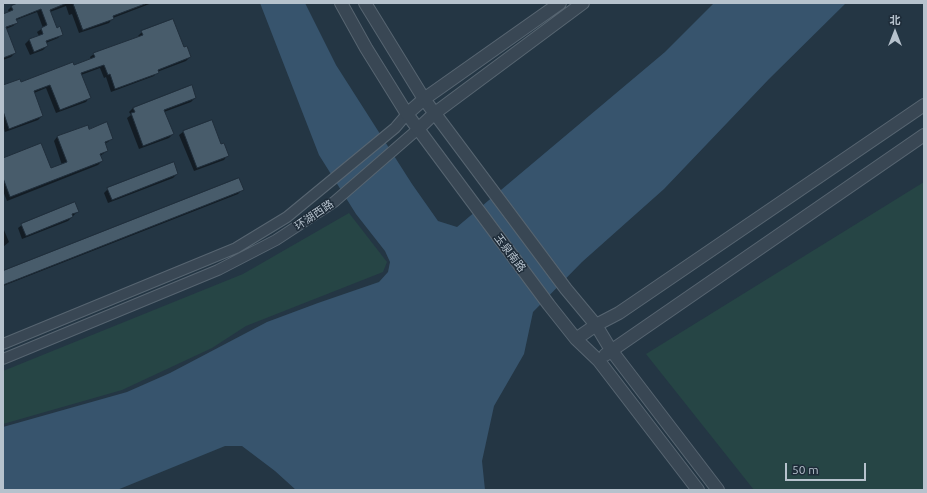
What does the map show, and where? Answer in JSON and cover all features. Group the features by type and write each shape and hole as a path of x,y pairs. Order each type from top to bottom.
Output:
{"street":[{"name":"玉泉南路","path":"341,3 366,48 407,114 549,305 576,339 599,361 698,490"},
{"path":"365,3 424,99 566,289 596,325 611,350 718,490"},
{"name":"环湖西路","path":"3,344 236,248 287,216 326,186 395,128 407,114 424,99 560,3"},
{"name":"环湖西路","path":"3,359 218,270 276,240 334,202 435,113 583,3"},
{"path":"576,339 596,325 619,313 924,105"},
{"path":"599,361 611,350 924,135"}],"green space":[{"path":"924,182 924,490 754,490 646,354"},
{"path":"349,213 387,262 383,272 246,326 212,348 122,390 3,424 3,371 243,274"}],"water":[{"path":"260,3 305,3 336,65 412,184 438,221 457,227 665,52 714,3 846,3 769,79 664,189 582,262 533,312 524,354 494,406 482,461 485,490 296,490 275,471 242,446 225,446 117,490 3,490 3,427 127,392 170,373 267,322 379,282 388,272 390,262 385,251 356,214 319,155"}],"building":[{"path":"18,3 67,3 50,10 57,28 60,26 63,35 46,41 48,46 34,52 29,39 43,34 41,28 47,25 41,9 16,19 18,23 6,27 16,53 3,58 3,14 13,10 11,6"},
{"path":"73,3 145,4 113,16 114,19 83,30"},
{"path":"173,19 184,47 187,46 191,57 158,70 159,73 115,89 110,74 108,75 104,65 81,73 91,98 60,110 50,85 34,91 43,116 9,129 3,111 3,85 20,79 21,82 73,62 74,65 95,57 93,53 143,35 141,31"},
{"path":"192,85 196,98 164,110 174,134 143,146 131,113 135,112 133,108"},
{"path":"212,120 221,144 224,143 229,156 197,168 183,131"},
{"path":"107,122 113,139 105,142 108,151 100,154 103,161 10,197 3,178 3,158 41,143 51,168 67,162 57,136 88,125 89,129"},
{"path":"174,162 178,174 112,200 107,188"},
{"path":"239,178 244,190 3,285 3,271"},
{"path":"75,202 79,212 72,214 73,217 26,236 21,224"}]}
